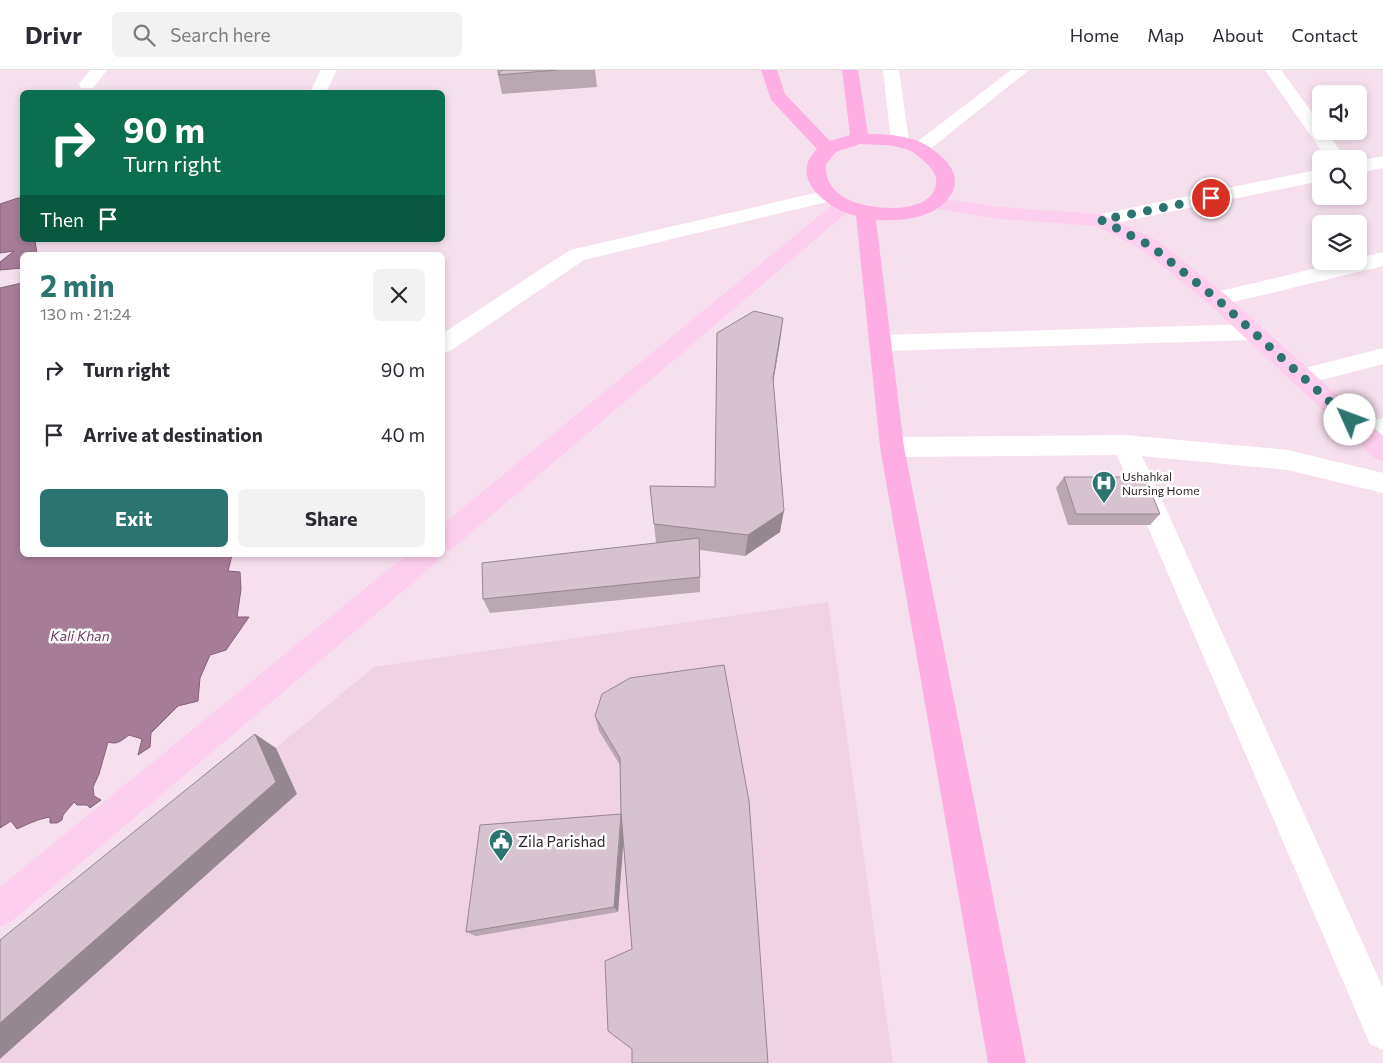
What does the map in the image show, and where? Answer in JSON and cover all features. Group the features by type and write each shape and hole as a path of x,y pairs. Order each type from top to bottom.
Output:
{"highway":[{"path":"769,70 776,96 828,150"},
{"path":"850,70 860,138"},
{"path":"860,138 900,142 919,149 944,171 946,184 941,196 929,206 910,213 888,215 846,204 818,184 815,171 818,160 828,150 842,142 860,138"},
{"path":"846,204 880,343 892,447 1006,1063"}],"main road":[{"path":"932,203 999,213 1101,220 1151,246 1217,299 1302,377 1372,429 1383,451"},
{"path":"445,538 846,204"},
{"path":"0,909 424,557"}],"street":[{"path":"87,84 99,70"},
{"path":"319,90 329,70"},
{"path":"892,70 900,142"},
{"path":"919,149 1021,70"},
{"path":"1273,70 1331,150"},
{"path":"1367,165 1383,162"},
{"path":"1101,220 1312,177"},
{"path":"445,343 577,255 846,204"},
{"path":"1217,299 1383,259"},
{"path":"880,343 1253,332"},
{"path":"1302,377 1383,356"},
{"path":"892,447 1125,445 1288,460 1383,483"},
{"path":"1125,445 1383,1031"}],"shaded area":[{"name":"Zila Parishad","path":"828,602 893,1063 0,1063 0,976 374,667"}],"water":[{"path":"20,198 20,242 35,242 37,252 20,252 20,268 0,270 0,262 14,251 0,253 0,204"},
{"name":"Kali Khan","path":"20,283 20,557 232,557 228,571 240,572 241,589 237,617 249,617 226,650 210,655 200,678 198,701 178,706 151,733 150,747 138,755 142,739 129,735 116,743 108,742 99,774 93,787 94,796 101,800 90,808 87,805 77,805 74,802 63,815 62,820 57,823 50,823 50,817 37,820 17,829 11,821 0,828 0,288"}],"building":[{"path":"502,70 557,70 498,75"},
{"path":"754,311 783,318 773,378 784,511 748,535 654,524 650,486 715,487 717,333"},
{"path":"1064,477 1145,477 1160,514 1076,514"},
{"path":"699,538 700,577 483,599 482,563"},
{"path":"724,665 749,801 768,1063 632,1063 632,1049 608,1031 605,961 632,949 621,812 620,758 595,716 602,694 630,678"},
{"path":"255,734 276,782 0,1023 0,940"},
{"path":"621,814 614,907 466,932 480,825"}],"place":[{"name":"Ushahkal Nursing Home","path":"1104,504"},
{"name":"Zila Parishad","path":"501,862"}],"route":[{"path":"1211,198 1101,220 1151,246 1217,299 1350,420"}]}
